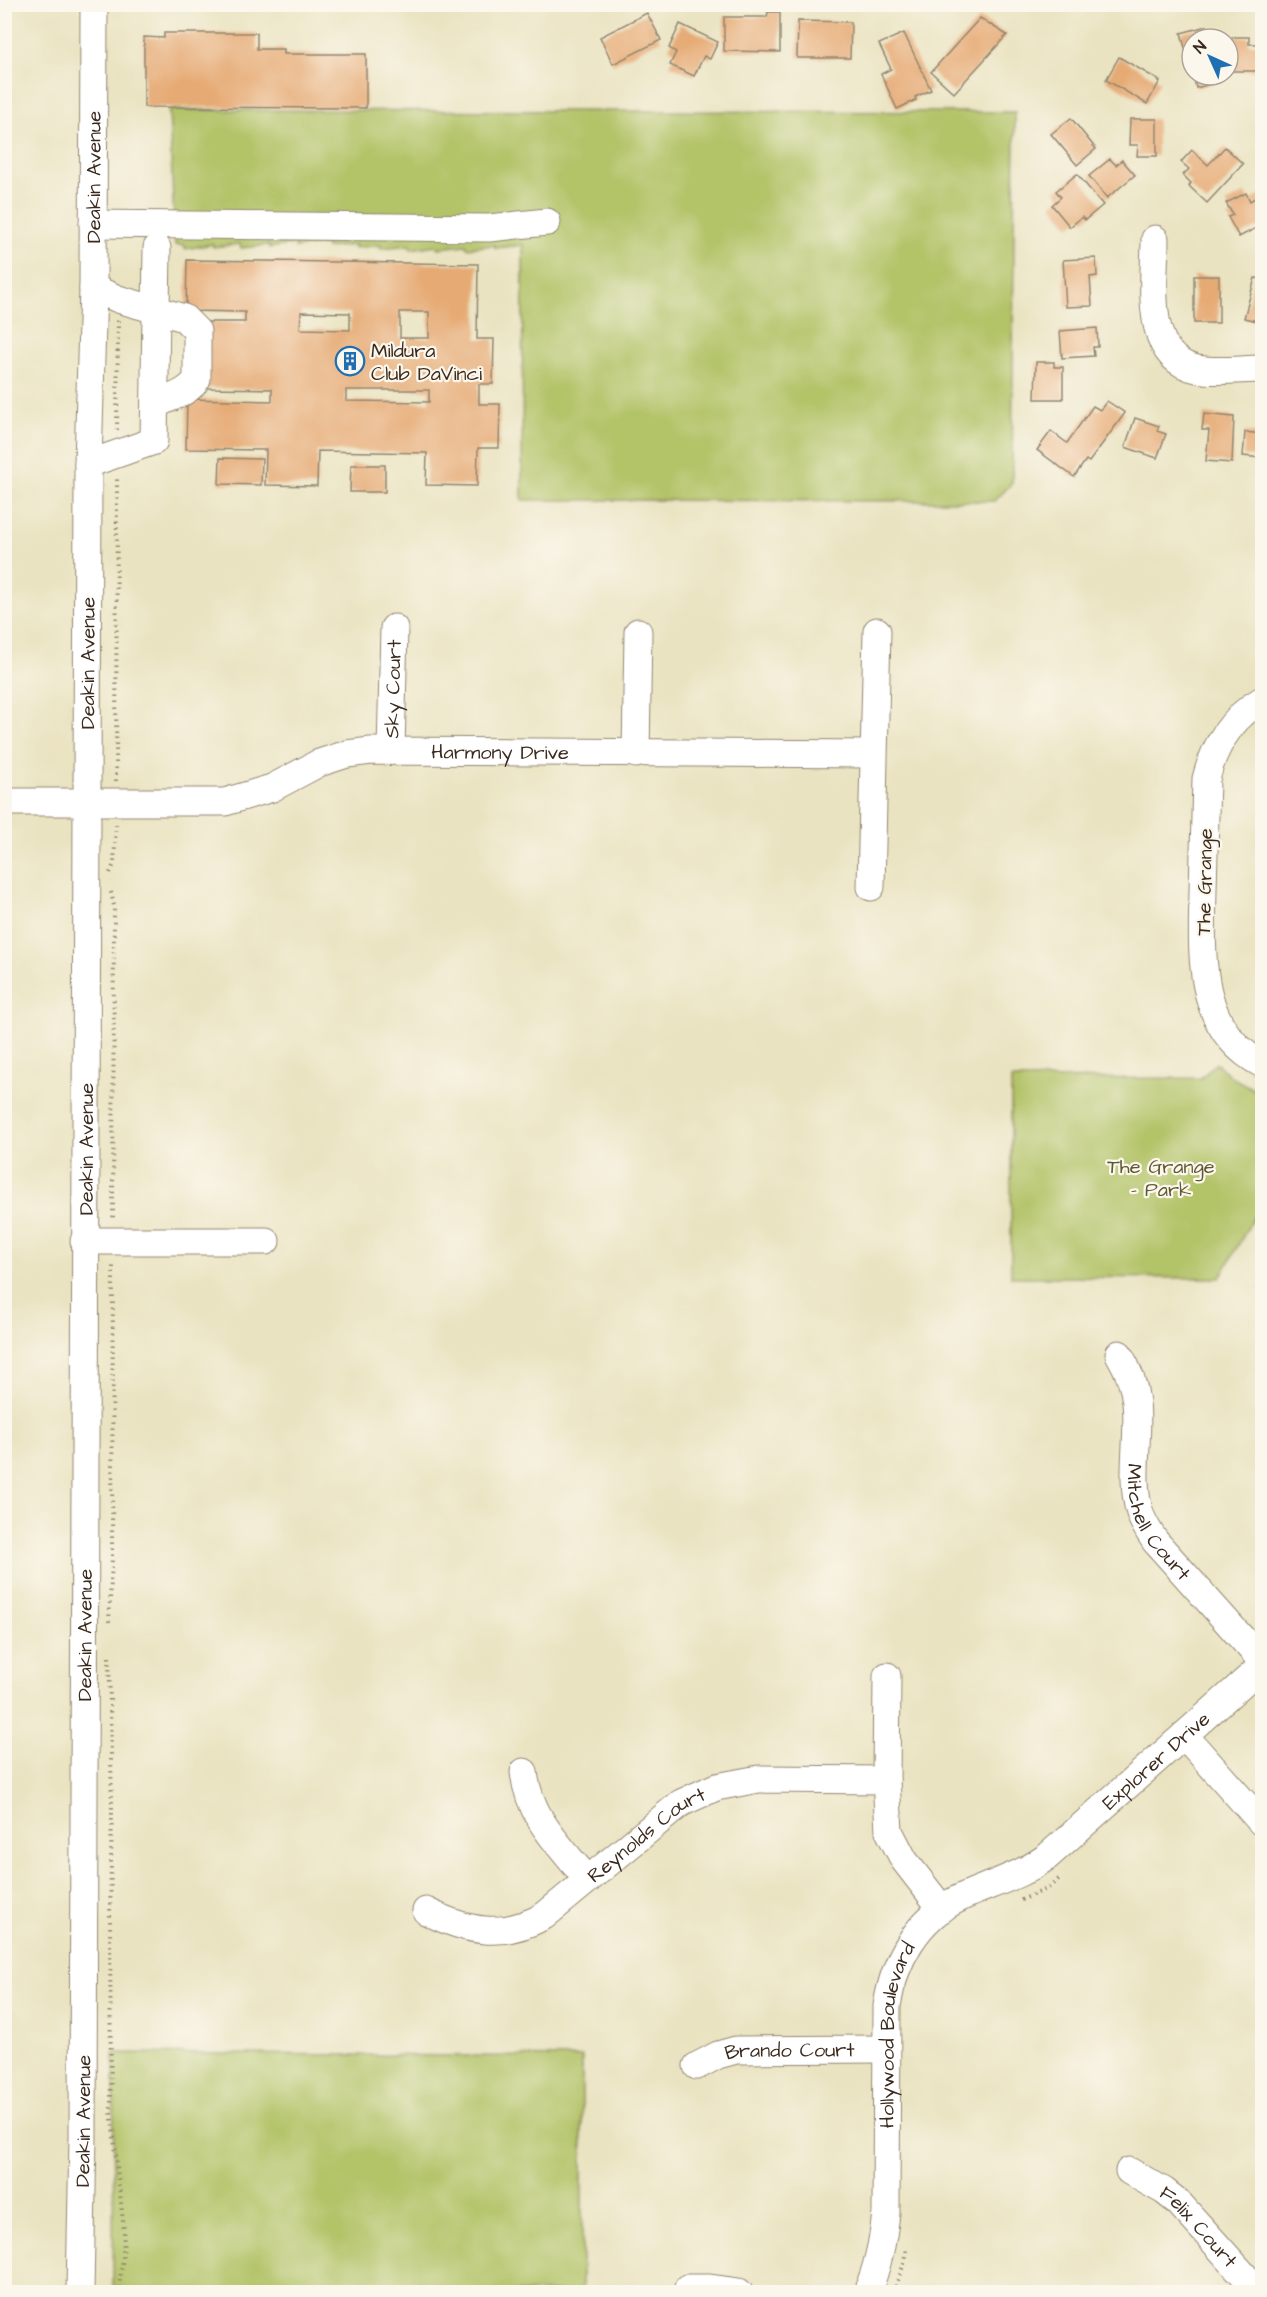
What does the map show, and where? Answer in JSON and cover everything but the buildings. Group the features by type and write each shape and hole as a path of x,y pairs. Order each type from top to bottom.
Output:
{"street":[{"name":"Deakin Avenue","path":"80,2292 83,2136 88,464 93,288 94,4"},
{"path":"93,224 489,228 547,222"},
{"path":"1155,239 1154,311 1161,341 1168,352 1185,365 1198,369 1263,369"},
{"path":"88,464 154,441 157,248"},
{"path":"93,288 118,299 183,318 197,331 197,379 193,386 156,404"},
{"name":"Sky Court","path":"391,751 394,628"},
{"path":"872,887 877,631"},
{"path":"636,754 638,632"},
{"name":"The Grange","path":"1263,700 1240,717 1224,735 1212,757 1206,779 1202,936 1203,975 1216,1015 1228,1034 1243,1051 1263,1064"},
{"name":"Harmony Drive","path":"4,802 225,802 272,788 319,763 347,754 371,751 873,754"},
{"path":"84,1240 266,1241"},
{"name":"Mitchell Court","path":"1119,1354 1129,1371 1136,1402 1136,1494 1139,1512 1145,1525 1155,1541 1263,1661"},
{"name":"Explorer Drive","path":"1056,1865 1184,1735 1263,1666"},
{"path":"887,1676 886,1780 889,1831 894,1845 942,1909"},
{"path":"1184,1735 1263,1823"},
{"path":"524,1772 526,1791 535,1811 587,1879"},
{"name":"Reynolds Court","path":"426,1911 451,1924 469,1929 509,1930 526,1926 544,1916 681,1803 716,1787 759,1779 886,1780"},
{"name":"Hollywood Boulevard","path":"867,2292 882,2244 886,2213 887,2006 900,1958 919,1930 957,1899 1021,1873 1056,1865"},
{"name":"Brando Court","path":"698,2066 718,2055 736,2050 886,2049"},
{"name":"Felix Court","path":"1129,2171 1164,2191 1178,2202 1259,2292"},
{"path":"688,2288 739,2292"}],"path":[{"path":"110,880 115,854 116,802 118,299"},
{"path":"108,1632 112,1559 114,906 110,887"},
{"path":"108,1649 111,1671 112,1808 111,2110 124,2231 118,2292"},
{"path":"1015,1902 1047,1889 1056,1865"},
{"path":"894,2292 903,2266 906,2246"}],"green space":[{"path":"169,110 1015,112 1012,483 995,501 522,500 523,245 495,248 494,245 467,248 466,245 437,248 436,245 411,249 410,245 354,248 354,245 326,248 325,244 295,248 295,244 269,248 269,245 241,248 240,244 213,247 213,244 185,249 184,245 175,245"},
{"name":"The Grange - Park","path":"1216,1063 1233,1078 1262,1094 1262,1202 1220,1278 1011,1277 1011,1079 1201,1078"},
{"path":"114,2053 582,2057 582,2292 113,2292"}],"place":[{"name":"Mildura Club DaVinci","path":"350,361"}]}
